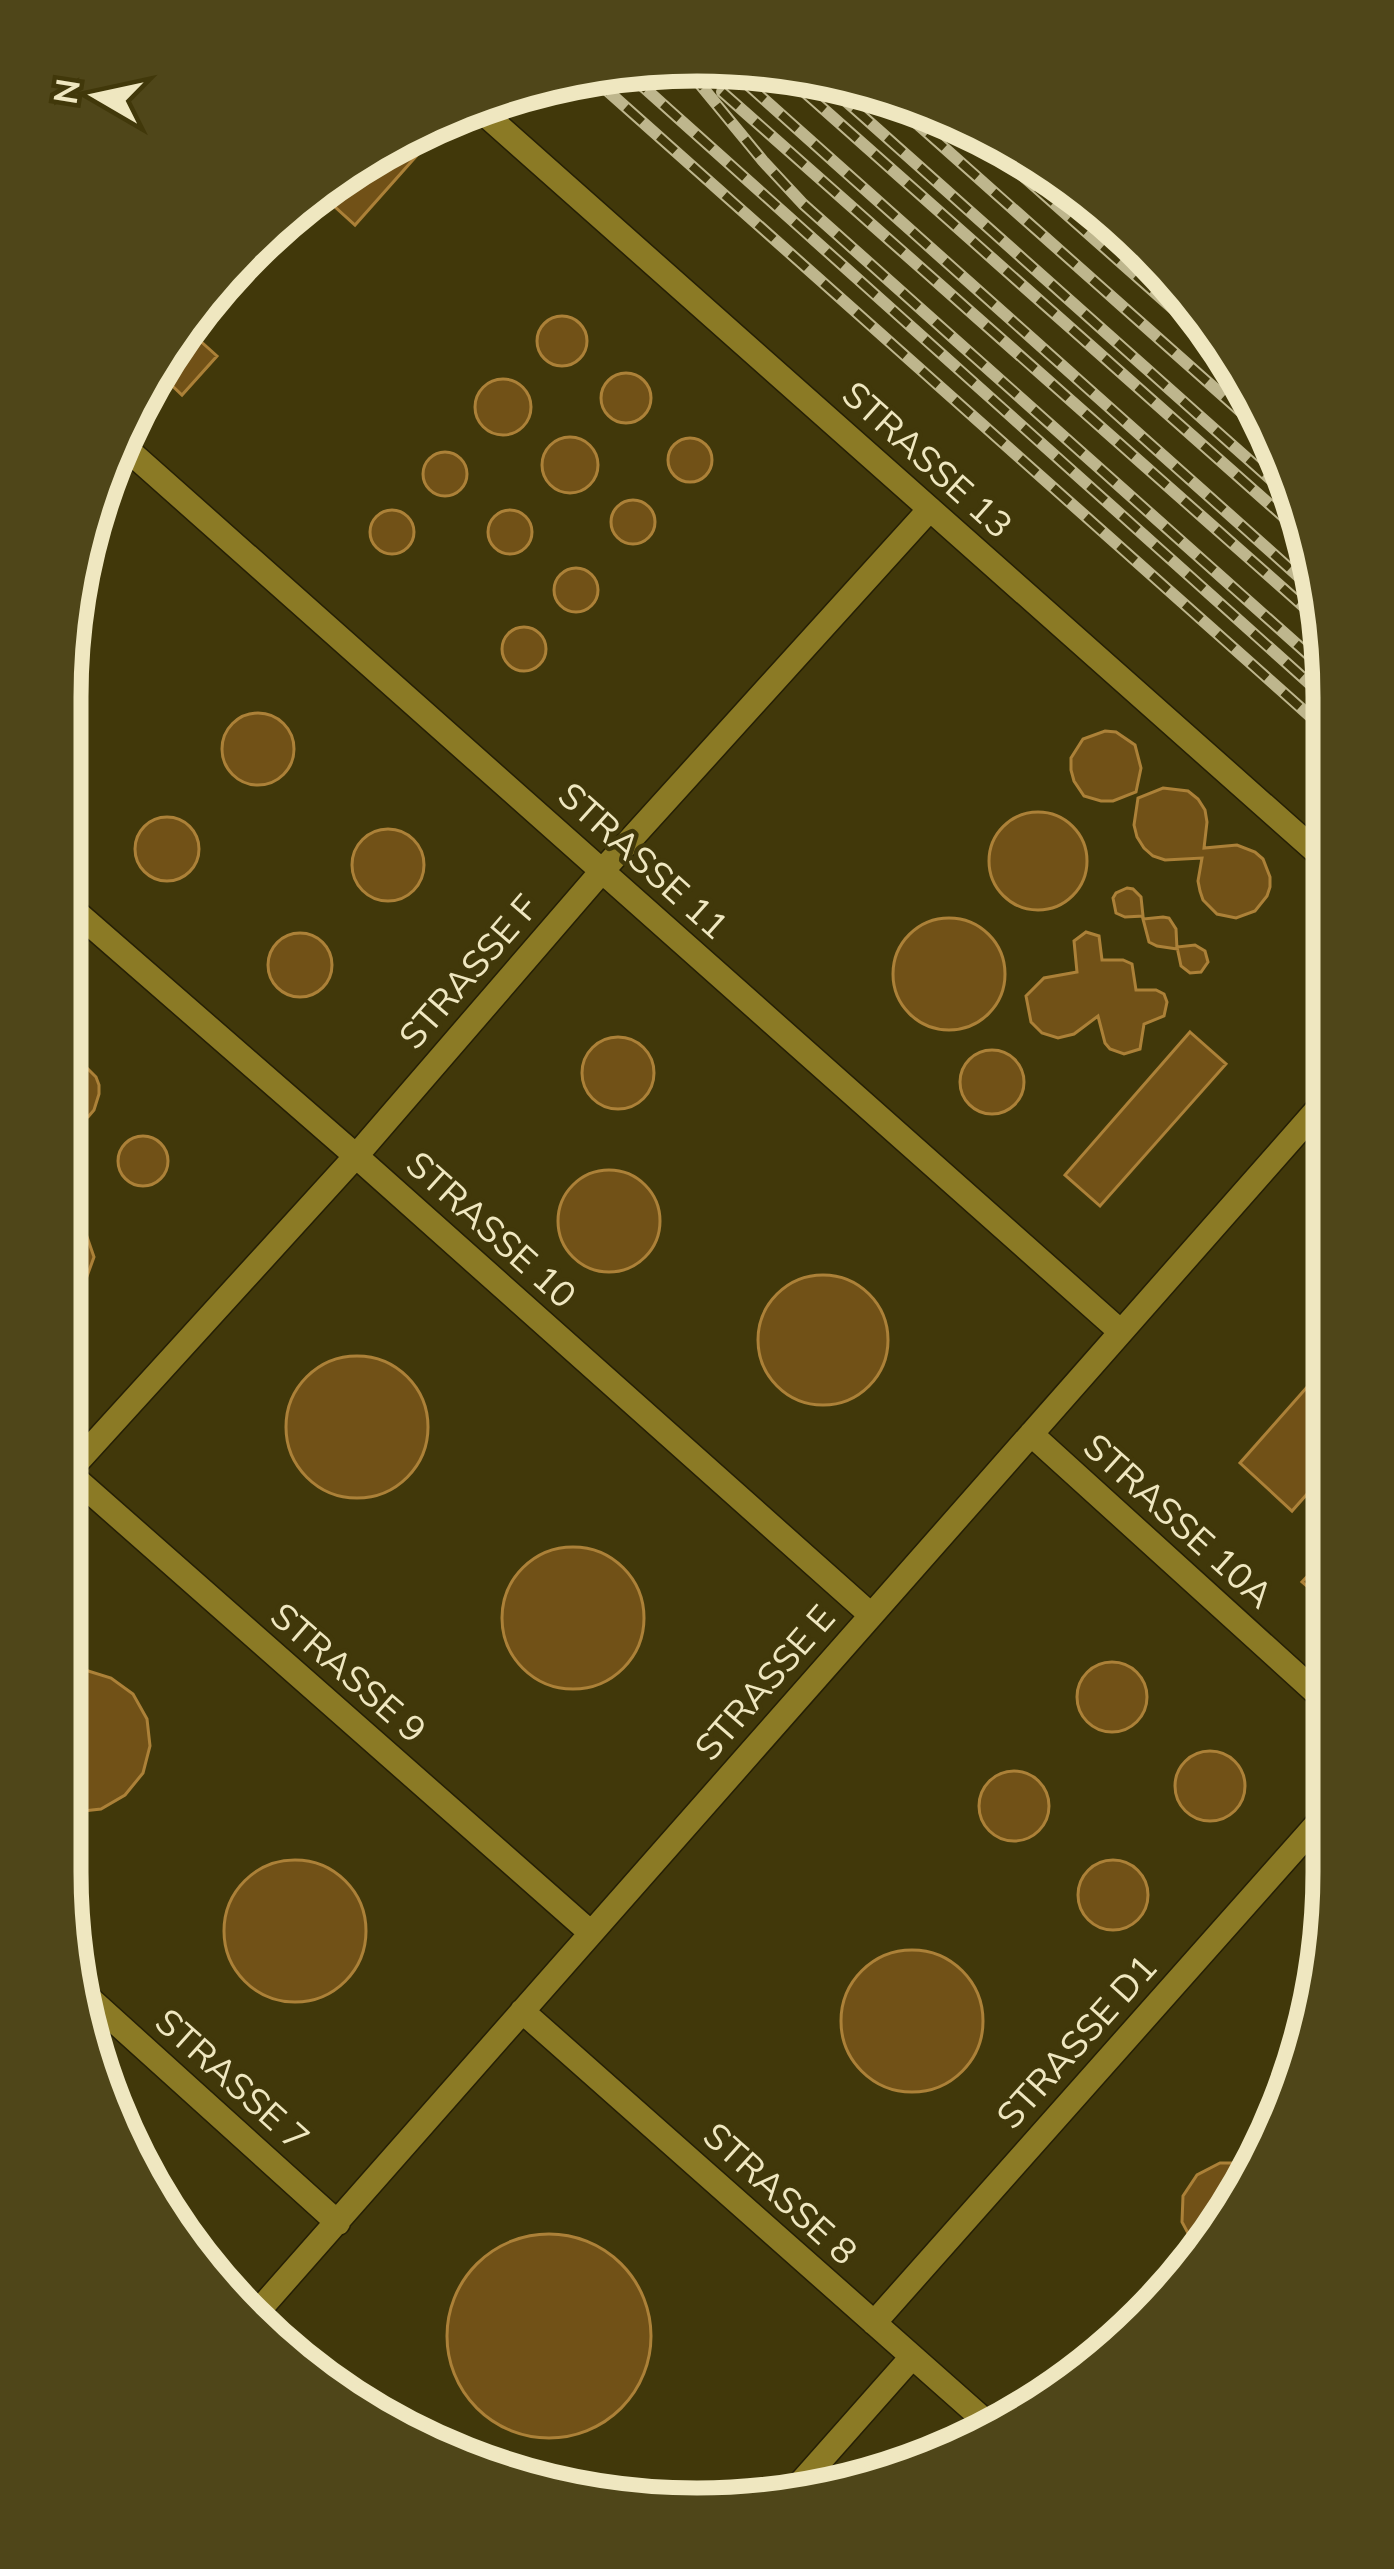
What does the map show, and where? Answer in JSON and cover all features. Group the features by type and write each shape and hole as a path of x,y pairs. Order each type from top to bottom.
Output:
{"lane":[{"name":"STRASSE 13","path":"489,118 1313,849"},
{"name":"STRASSE 11","path":"132,453 1121,1332"},
{"name":"STRASSE F","path":"81,1454 356,1156 602,872 930,509"},
{"name":"STRASSE 10","path":"81,916 871,1615"},
{"name":"STRASSE E","path":"261,2308 1313,1114"},
{"name":"STRASSE 10A","path":"1031,1434 1313,1690"},
{"name":"STRASSE 9","path":"81,1489 591,1933"},
{"name":"STRASSE D1","path":"874,2323 1313,1828"},
{"name":"STRASSE 7","path":"96,2003 338,2223"},
{"name":"STRASSE 8","path":"522,2011 981,2418"},
{"path":"805,2478 912,2357"}],"building":[{"path":"427,144 355,225 330,202"},
{"path":"552,317 572,317 586,331 586,351 572,365 552,365 538,351 538,331"},
{"path":"196,339 217,356 182,395 168,382"},
{"path":"626,373 644,380 651,398 644,416 626,423 608,416 601,398 608,380"},
{"path":"503,379 523,387 531,407 523,427 503,435 483,427 475,407 483,387"},
{"path":"570,437 590,445 598,465 590,485 570,493 550,485 542,465 550,445"},
{"path":"690,438 705,445 712,460 705,475 690,482 675,475 668,460 675,445"},
{"path":"445,452 460,459 467,474 460,489 445,496 430,489 423,474 430,459"},
{"path":"633,500 649,506 655,522 649,538 633,544 617,538 611,522 617,506"},
{"path":"392,510 408,516 414,532 408,548 392,554 376,548 370,532 376,516"},
{"path":"510,510 526,516 532,532 526,548 510,554 494,548 488,532 494,516"},
{"path":"576,568 592,574 598,590 592,606 576,612 560,606 554,590 560,574"},
{"path":"524,627 540,633 546,649 540,665 524,671 508,665 502,649 508,633"},
{"path":"258,713 283,724 294,749 283,774 258,785 233,774 222,749 233,724"},
{"path":"1116,732 1135,745 1141,768 1136,792 1113,801 1084,796 1071,770 1071,758 1083,739"},
{"path":"1163,788 1188,791 1198,799 1207,822 1204,848 1237,845 1263,859 1270,887 1255,911 1236,918 1217,914 1200,891 1202,858 1165,860 1144,848 1134,825 1138,798"},
{"path":"1038,812 1073,826 1087,861 1073,896 1038,910 1003,896 989,861 1003,826"},
{"path":"167,817 189,827 199,849 189,871 167,881 145,871 135,849 145,827"},
{"path":"388,829 413,840 424,865 413,890 388,901 363,890 352,865 363,840"},
{"path":"1127,888 1141,897 1143,916 1116,913 1113,898"},
{"path":"1163,917 1176,929 1177,949 1149,942 1143,919"},
{"path":"949,918 971,922 989,934 1001,952 1005,974 1001,996 989,1014 971,1026 949,1030 927,1026 909,1014 897,996 893,974 897,952 909,934 927,922"},
{"path":"1086,932 1099,936 1102,960 1132,964 1136,990 1164,994 1164,1016 1144,1024 1140,1049 1124,1054 1110,1049 1098,1016 1074,1034 1058,1038 1042,1033 1031,1022 1026,996 1044,978 1077,972 1074,941"},
{"path":"300,933 322,943 332,965 322,987 300,997 278,987 268,965 278,943"},
{"path":"1195,945 1205,951 1208,962 1201,972 1190,973 1181,966 1177,947"},
{"path":"1190,1032 1226,1064 1100,1206 1065,1175"},
{"path":"618,1037 644,1047 654,1073 644,1099 618,1109 592,1099 582,1073 592,1047"},
{"path":"992,1050 1015,1059 1024,1082 1015,1105 992,1114 969,1105 960,1082 969,1059"},
{"path":"81,1064 99,1085 88,1117 81,1120"},
{"path":"143,1136 161,1143 168,1161 161,1179 143,1186 125,1179 118,1161 125,1143"},
{"path":"609,1170 629,1174 645,1185 656,1201 660,1221 656,1241 645,1257 629,1268 609,1272 589,1268 573,1257 562,1241 558,1221 562,1201 573,1185 589,1174"},
{"path":"81,1230 94,1257 81,1283"},
{"path":"823,1275 848,1280 869,1294 883,1315 888,1340 883,1365 869,1386 848,1400 823,1405 798,1400 777,1386 763,1365 758,1340 763,1315 777,1294 798,1280"},
{"path":"357,1356 384,1361 407,1377 423,1400 428,1427 423,1454 407,1477 384,1493 357,1498 330,1493 307,1477 291,1454 286,1427 291,1400 307,1377 330,1361"},
{"path":"1313,1380 1313,1487 1292,1511 1240,1463"},
{"path":"573,1547 600,1552 623,1568 639,1591 644,1618 639,1645 623,1668 600,1684 573,1689 546,1684 523,1668 507,1645 502,1618 507,1591 523,1568 546,1552"},
{"path":"1313,1570 1313,1592 1302,1582"},
{"path":"1112,1662 1137,1672 1147,1697 1137,1722 1112,1732 1087,1722 1077,1697 1087,1672"},
{"path":"81,1670 111,1678 133,1694 147,1719 150,1746 143,1773 125,1795 101,1809 81,1811"},
{"path":"1210,1751 1235,1761 1245,1786 1235,1811 1210,1821 1185,1811 1175,1786 1185,1761"},
{"path":"1014,1771 1039,1781 1049,1806 1039,1831 1014,1841 989,1831 979,1806 989,1781"},
{"path":"295,1860 322,1865 345,1881 361,1904 366,1931 361,1958 345,1981 322,1997 295,2002 268,1997 245,1981 229,1958 224,1931 229,1904 245,1881 268,1865"},
{"path":"1113,1860 1138,1870 1148,1895 1138,1920 1113,1930 1088,1920 1078,1895 1088,1870"},
{"path":"912,1950 939,1955 962,1971 978,1994 983,2021 978,2048 962,2071 939,2087 912,2092 885,2087 862,2071 846,2048 841,2021 846,1994 862,1971 885,1955"},
{"path":"1220,2163 1239,2164 1191,2239 1182,2222 1183,2196 1197,2175"},
{"path":"549,2234 588,2241 621,2264 644,2297 651,2336 644,2375 621,2408 588,2431 549,2438 510,2431 477,2408 454,2375 447,2336 454,2297 477,2264 510,2241"}],"railway":[{"path":"697,81 803,204 1312,658"},
{"path":"640,84 1313,686"},
{"path":"748,85 1301,579"},
{"path":"604,88 1313,719"},
{"path":"803,90 1286,519"},
{"path":"722,92 1307,609"},
{"path":"844,99 1274,482"},
{"path":"914,121 1243,413"},
{"path":"1020,173 1180,315"}]}
